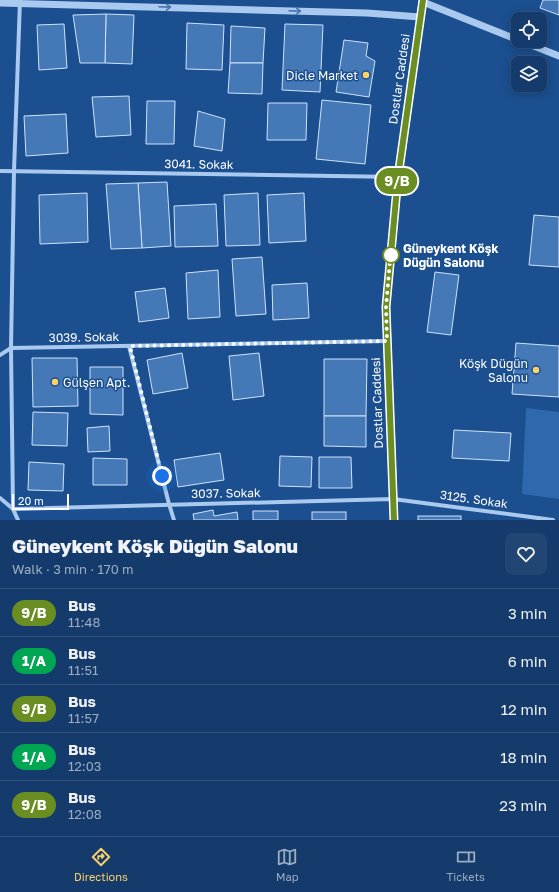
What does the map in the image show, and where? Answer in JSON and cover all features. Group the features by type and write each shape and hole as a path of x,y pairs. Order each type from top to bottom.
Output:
{"main road":[{"name":"Dostlar Caddesi","path":"394,520 386,307 398,177 423,1"}],"street":[{"path":"12,509 11,348 19,1"},
{"path":"0,3 19,1 367,13 420,17"},
{"path":"423,1 511,37"},
{"path":"539,48 559,56"},
{"name":"3041. Sokak","path":"0,171 398,177"},
{"name":"3039. Sokak","path":"11,348 387,341"},
{"path":"130,346 174,520"},
{"path":"0,355 11,348"},
{"path":"0,498 12,509 18,520"},
{"name":"3037. Sokak","path":"12,509 393,499"},
{"name":"3125. Sokak","path":"393,499 553,520"}],"shaded area":[{"path":"526,408 559,412 559,499 522,494"}],"building":[{"path":"543,0 559,0 559,15 540,8"},
{"path":"106,14 134,15 132,64 105,63"},
{"path":"106,14 105,63 80,63 73,15"},
{"path":"187,23 224,25 222,70 186,69"},
{"path":"64,24 67,68 39,70 37,25"},
{"path":"285,24 323,25 320,92 282,90"},
{"path":"231,26 265,28 263,63 230,63"},
{"path":"344,40 368,43 366,56 375,61 369,97 336,92"},
{"path":"230,63 263,63 262,94 228,93"},
{"path":"129,96 131,135 96,137 92,97"},
{"path":"322,100 371,105 365,164 316,159"},
{"path":"147,101 175,101 174,144 146,144"},
{"path":"268,103 307,103 306,140 267,140"},
{"path":"198,111 225,119 222,151 194,146"},
{"path":"66,114 68,153 26,156 24,116"},
{"path":"167,182 171,246 142,248 138,183"},
{"path":"138,183 142,248 111,249 106,184"},
{"path":"87,193 88,242 40,244 39,195"},
{"path":"258,193 260,245 226,246 224,195"},
{"path":"304,193 306,241 269,243 267,195"},
{"path":"216,204 218,246 175,247 174,206"},
{"path":"534,215 559,217 559,267 529,265"},
{"path":"262,257 266,314 236,316 232,259"},
{"path":"218,270 220,317 188,319 186,273"},
{"path":"435,272 459,275 451,335 427,332"},
{"path":"307,283 309,318 273,320 272,285"},
{"path":"165,288 169,318 139,322 135,292"},
{"name":"Köşk Düğün Salonu","path":"516,343 559,346 559,397 512,394"},
{"path":"182,353 188,388 153,394 147,360"},
{"path":"259,353 264,396 233,400 229,356"},
{"name":"Gülşen Apt.","path":"32,358 77,358 78,406 33,407"},
{"path":"324,359 367,359 366,416 324,416"},
{"path":"90,367 123,367 123,415 90,414"},
{"path":"33,412 68,413 67,446 32,445"},
{"path":"324,416 366,416 366,447 324,446"},
{"path":"109,426 110,451 88,452 87,428"},
{"path":"454,430 511,433 509,461 452,458"},
{"path":"220,453 224,480 178,487 174,460"},
{"path":"280,456 312,457 311,487 279,486"},
{"path":"319,457 351,457 352,488 319,488"},
{"path":"93,458 127,459 127,485 93,485"},
{"path":"29,462 64,464 63,491 28,490"},
{"path":"213,510 214,516 237,512 238,520 194,520 193,514"},
{"path":"253,511 278,511 278,520 253,520"},
{"path":"312,512 346,512 346,520 312,520"},
{"path":"418,516 461,516 461,520 418,520"}],"bus line":[{"name":"9/B","path":"394,520 386,307 398,177 423,0"}],"place":[{"name":"Dicle Market","path":"366,75"},
{"name":"Güneykent Köşk Düğün Salonu","path":"391,255"},
{"name":"Köşk Düğün Salonu","path":"536,370"},
{"name":"Gülşen Apt.","path":"55,382"}],"route":[{"path":"162,476 130,346 387,341 386,307 391,249 391,255"}]}
